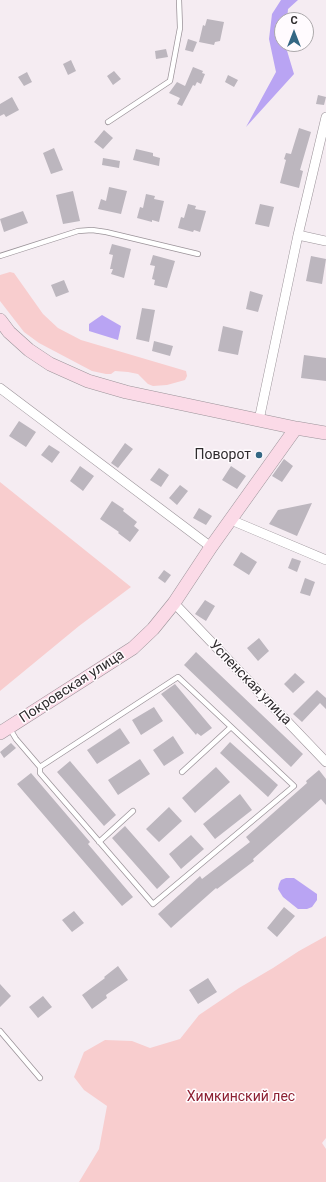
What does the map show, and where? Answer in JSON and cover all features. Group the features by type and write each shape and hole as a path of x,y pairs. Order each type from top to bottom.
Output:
{"street":[{"path":"259,420 298,235 326,117"},
{"path":"298,235 326,241"},
{"path":"0,320 9,332 29,350 50,364 88,381 126,392 326,433"},
{"path":"0,388 211,547"},
{"name":"Покровская улица","path":"4,730 132,648 153,629 174,603 211,547 296,428"},
{"path":"231,520 326,560"},
{"name":"Успенская улица","path":"174,603 326,762"}],"lane":[{"path":"108,122 170,81 180,28 179,0"},
{"path":"0,256 78,231 92,230 198,254"},
{"path":"4,730 16,739 40,767 40,773 153,904 294,786 178,677 40,767"},
{"path":"182,772 231,727"},
{"path":"99,842 133,811"},
{"path":"0,1031 40,1078"}],"green space":[{"path":"10,272 14,273 43,314 58,328 81,340 186,371 187,376 185,380 167,385 153,386 148,384 138,374 115,371 111,374 106,374 92,371 39,343 24,332 0,301 0,275"},
{"path":"0,482 131,587 79,626 0,691"},
{"name":"Химкинский лес","path":"326,936 326,1138 322,1143 326,1149 326,1182 79,1182 99,1149 107,1106 84,1090 74,1077 84,1052 105,1040 132,1041 150,1048 180,1039 199,1015 239,988"}],"shaded area":[{"path":"281,0 298,0 288,9 288,12 274,12 274,52 287,52 294,74 246,127 276,72 269,39 272,14"},
{"path":"102,315 121,326 118,340 89,331 89,324"},
{"path":"286,878 294,878 317,894 317,900 312,907 307,909 298,909 283,897 278,889 281,880"}],"building":[{"path":"207,19 224,22 220,41 215,42 214,45 199,42 203,25 205,26"},
{"path":"188,39 197,42 193,52 185,50"},
{"path":"166,49 168,57 156,59 155,51"},
{"path":"71,60 76,71 68,75 63,64"},
{"path":"193,67 203,71 202,73 205,74 201,84 197,82 195,86 193,85 182,106 177,104 180,98 169,93 177,82 185,86"},
{"path":"114,71 121,79 113,85 107,76"},
{"path":"27,72 32,82 24,86 18,77"},
{"path":"228,75 238,80 234,87 225,82"},
{"path":"318,95 326,97 324,105 316,104"},
{"path":"12,97 19,110 6,117 4,114 0,116 0,104"},
{"path":"299,128 311,132 300,170 303,171 299,188 280,183 286,160 284,159 286,153 291,154"},
{"path":"104,130 113,138 103,149 94,142"},
{"path":"54,148 63,170 51,174 43,153"},
{"path":"136,149 153,153 153,156 160,158 159,166 133,160"},
{"path":"103,158 120,161 119,168 102,165"},
{"path":"109,187 127,191 121,214 98,209 101,199 106,201"},
{"path":"73,191 80,221 63,224 56,195"},
{"path":"146,194 155,196 154,199 164,201 159,222 152,220 152,222 137,218 140,207 143,208"},
{"path":"188,204 196,206 195,209 206,211 200,232 194,230 193,232 178,228 181,217 184,218"},
{"path":"260,204 274,207 269,227 255,224"},
{"path":"23,211 28,223 4,232 0,219"},
{"path":"112,244 131,249 124,278 111,274 113,269 110,269 113,255 109,254"},
{"path":"153,255 175,261 167,288 154,285 155,280 152,279 155,266 150,265"},
{"path":"311,256 326,259 322,284 306,281"},
{"path":"64,280 69,292 56,297 51,285"},
{"path":"250,291 263,295 258,312 246,309"},
{"path":"142,308 155,310 149,342 136,339"},
{"path":"223,326 243,331 238,355 218,351"},
{"path":"154,341 173,346 170,356 152,351"},
{"path":"304,355 326,358 326,381 301,378"},
{"path":"19,421 36,432 26,447 9,436"},
{"path":"125,443 133,449 118,468 111,463"},
{"path":"49,445 60,452 52,463 41,455"},
{"path":"284,459 293,466 282,482 272,476"},
{"path":"80,466 94,476 83,491 70,481"},
{"path":"231,466 246,476 237,489 222,480"},
{"path":"159,468 169,475 161,487 150,480"},
{"path":"180,485 188,491 177,505 169,498"},
{"path":"112,501 124,509 123,511 137,522 134,526 139,530 130,542 118,533 119,532 100,519"},
{"path":"312,503 297,536 269,524 278,510"},
{"path":"199,508 212,516 206,525 193,518"},
{"path":"241,552 257,562 249,575 233,565"},
{"path":"292,558 301,561 297,572 288,568"},
{"path":"164,570 171,575 165,583 158,578"},
{"path":"305,578 315,582 310,596 300,593"},
{"path":"205,600 215,606 206,621 195,614"},
{"path":"259,638 269,651 258,661 247,648"},
{"path":"196,652 303,754 291,767 184,665"},
{"path":"295,673 305,682 293,693 284,684"},
{"path":"175,684 212,728 201,736 197,733 196,735 161,694"},
{"path":"317,690 326,698 326,709 320,703 302,722 293,714"},
{"path":"154,707 163,721 141,735 132,720"},
{"path":"120,728 130,743 97,764 87,750"},
{"path":"173,736 184,753 164,766 153,750"},
{"path":"230,742 278,785 268,797 220,753"},
{"path":"11,743 16,748 4,758 0,752"},
{"path":"140,759 150,774 118,795 108,780"},
{"path":"70,761 116,815 104,826 57,772"},
{"path":"216,767 230,782 195,813 182,798"},
{"path":"319,770 326,779 326,805 321,799 253,859 254,861 217,889 216,888 171,928 158,914 200,876 202,879 250,842 246,837 307,783 306,781"},
{"path":"31,773 90,842 88,844 133,897 122,906 17,784"},
{"path":"240,794 252,810 215,839 203,824"},
{"path":"169,807 182,821 159,842 146,829"},
{"path":"125,826 170,877 157,889 112,838"},
{"path":"191,835 204,849 181,869 169,854"},
{"path":"284,907 295,916 277,937 267,928"},
{"path":"74,911 84,923 72,932 62,920"},
{"path":"118,966 128,980 106,995 107,998 92,1009 82,995"},
{"path":"208,978 217,992 198,1004 189,990"},
{"path":"0,984 11,996 0,1007"},
{"path":"43,996 52,1007 38,1018 29,1007"}],"place":[{"name":"Поворот","path":"259,455"}]}
